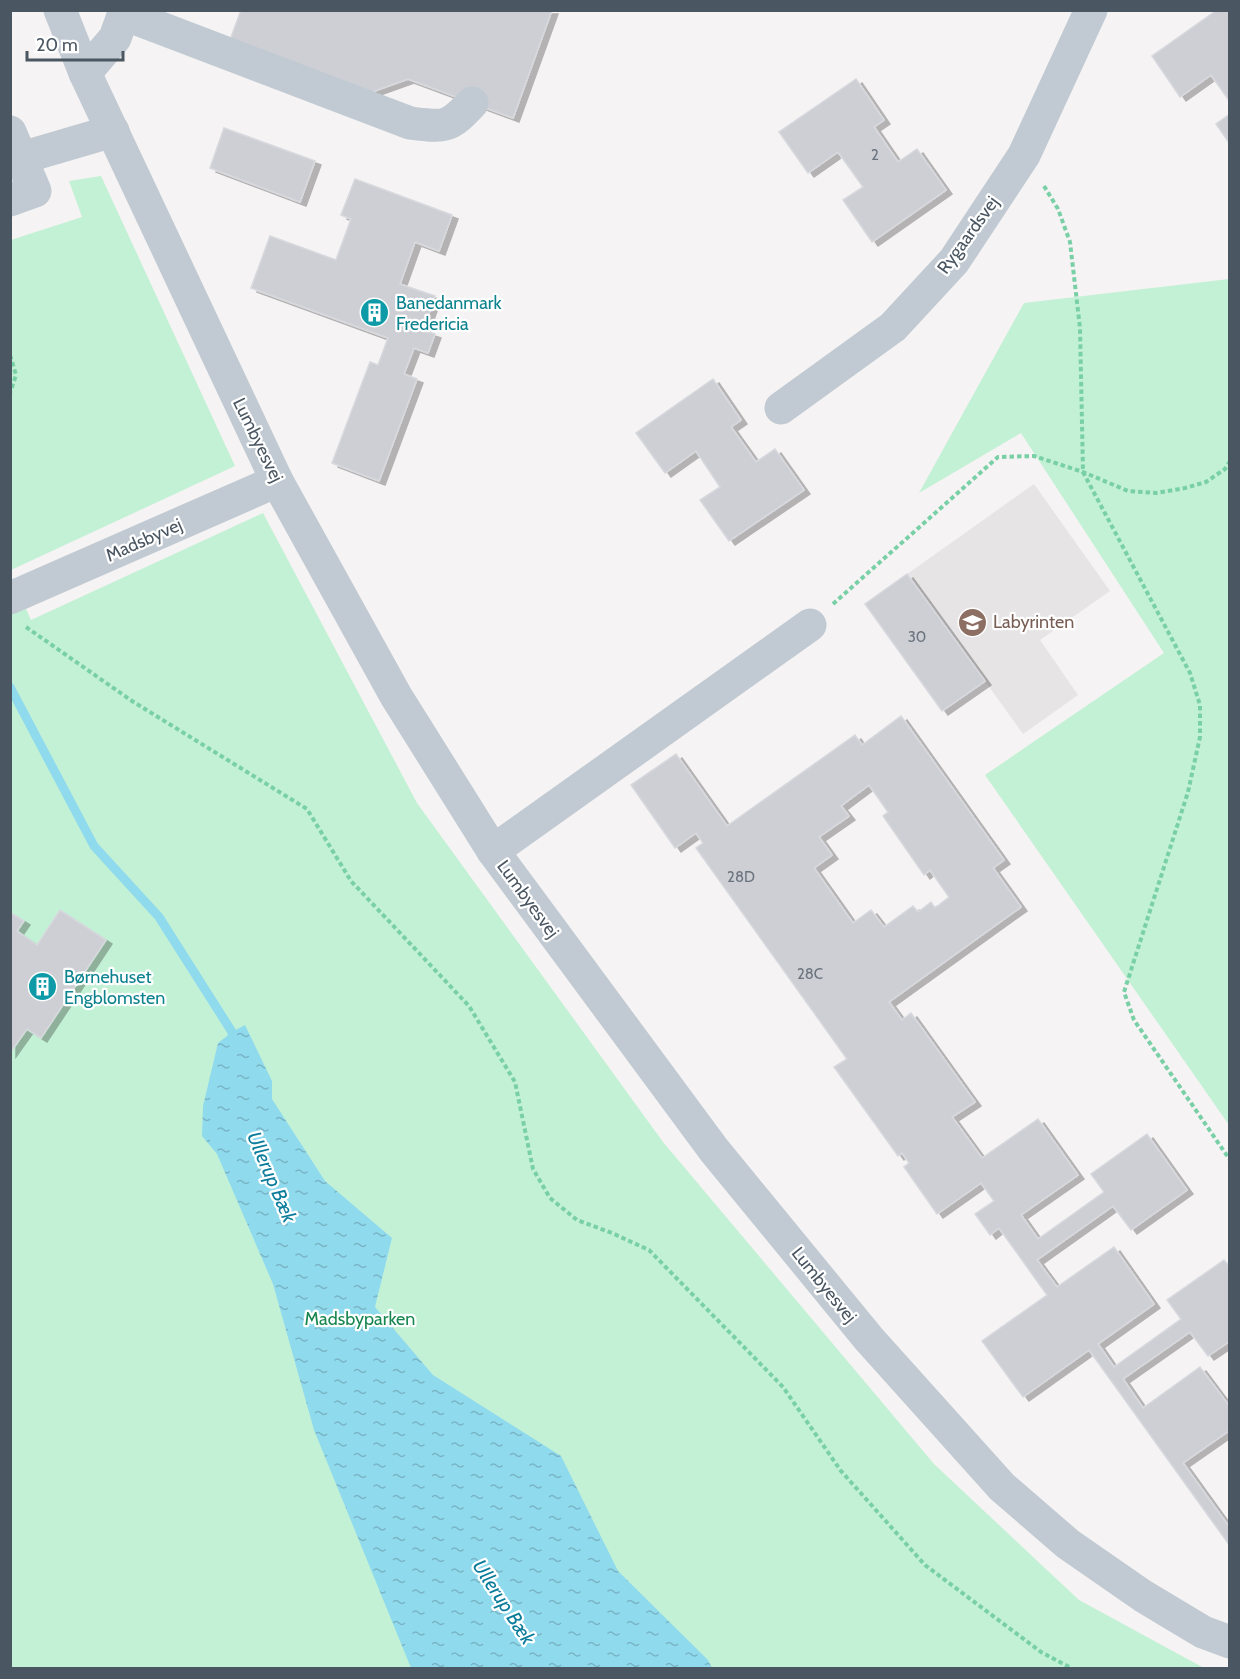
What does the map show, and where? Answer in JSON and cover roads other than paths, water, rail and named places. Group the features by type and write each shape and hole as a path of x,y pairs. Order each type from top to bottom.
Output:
{"street":[{"name":"Lumbyesvej","path":"60,10 85,73 277,481 396,696 493,851 714,1150 869,1339 1002,1487 1068,1544 1143,1596 1203,1632 1230,1642"},
{"name":"Rygaardsvej","path":"781,408 893,327 954,261 1024,155 1091,10"},
{"path":"85,73 115,38 125,12 410,123 439,127 457,119 472,103"},
{"path":"10,200 35,190 16,145 113,131"},
{"name":"Madsbyvej","path":"15,610 277,481"},
{"name":"Lumbyesvej","path":"493,851 810,625"}],"water":[{"path":"245,1025 272,1081 272,1099 325,1181 392,1238 375,1307 433,1375 561,1456 618,1571 708,1660 712,1668 411,1668 314,1430 273,1284 217,1154 202,1136 203,1106 218,1043"}],"waterway":[{"name":"Ullerup Bæk","path":"10,687 94,846 159,917 232,1032 233,1042"}],"place":[{"name":"Banedanmark Fredericia","path":"375,313"},
{"name":"Labyrinten","path":"972,622"},
{"name":"Børnehuset Engblomsten","path":"43,987"}],"park label":[{"name":"Madsbyparken","path":"360,1319"}]}
